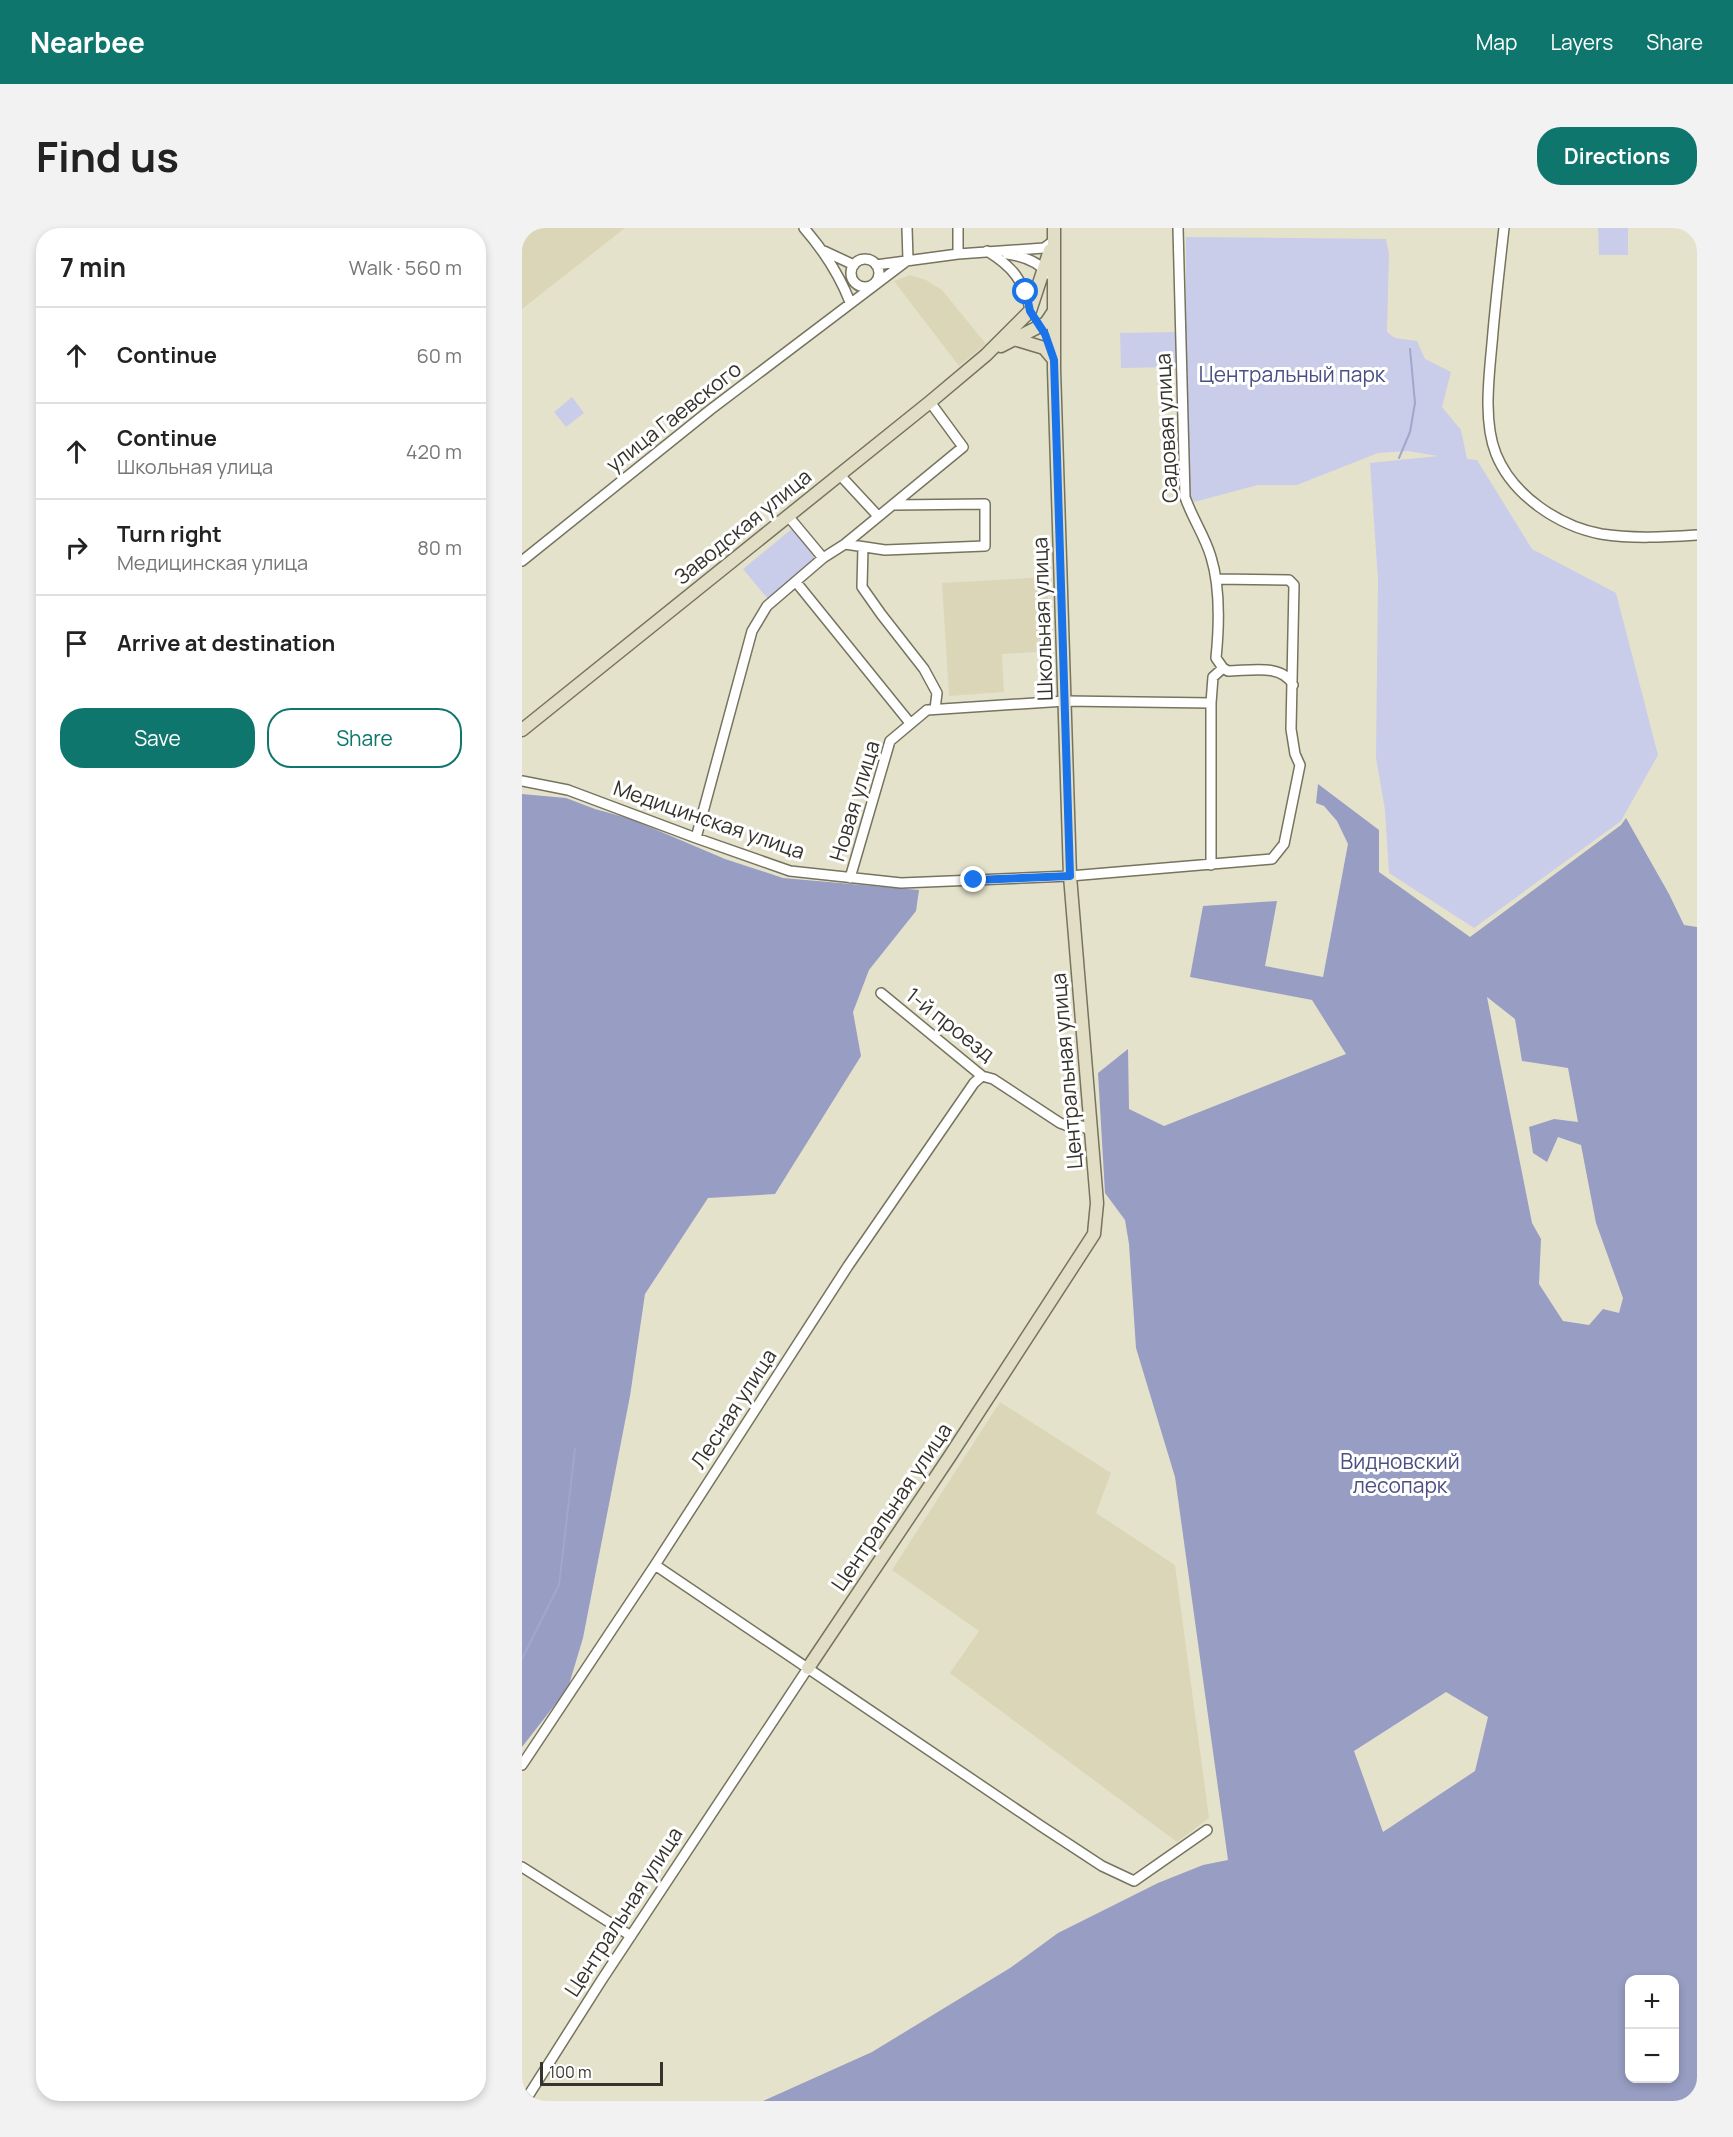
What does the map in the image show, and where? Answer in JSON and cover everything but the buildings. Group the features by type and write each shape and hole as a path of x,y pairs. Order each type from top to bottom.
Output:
{"street":[{"path":"804,228 824,251 850,302"},
{"path":"908,228 908,260"},
{"path":"958,228 958,254"},
{"name":"Садовая улица","path":"1178,228 1185,498 1190,514 1211,556 1216,579 1216,658 1223,668"},
{"path":"1504,228 1489,373 1488,417 1496,454 1508,475 1523,493 1544,510 1584,529 1602,534 1641,537 1697,535"},
{"path":"987,251 1044,248 1050,245 1054,234"},
{"path":"1032,307 1054,234"},
{"name":"Школьная улица","path":"1054,234 1054,360 1070,876"},
{"path":"824,251 854,265"},
{"path":"987,251 1020,256 1034,262 1044,269 1054,282"},
{"path":"987,251 1004,261 1016,274 1045,334 1054,360"},
{"name":"улица Гаевского","path":"876,265 987,251"},
{"path":"841,281 867,287 873,285 879,272 876,265 864,260 854,265 851,277 856,284"},
{"name":"улица Гаевского","path":"522,561 710,410 908,260"},
{"path":"850,302 856,284"},
{"path":"1040,300 1047,300 1054,311 1051,318 987,354 1032,307 1040,300"},
{"path":"1014,339 1044,348 1054,360"},
{"name":"Заводская улица","path":"522,730 987,354"},
{"path":"696,838 752,631 767,606 823,558 845,544 963,447 930,402"},
{"path":"839,474 878,516"},
{"path":"845,544 885,550 985,546 985,504 893,504"},
{"path":"788,516 823,558"},
{"path":"863,547 862,587 924,669 937,693 935,709"},
{"path":"1216,579 1289,580 1294,585 1293,685"},
{"path":"796,582 910,723"},
{"path":"1211,865 1213,677 1223,668 1228,671 1268,670 1281,673 1289,678 1293,685"},
{"name":"Медицинская улица","path":"522,781 568,790 790,871 850,878 901,883 1070,876 1272,859 1284,844 1300,765 1295,754 1291,729 1293,685"},
{"name":"Новая улица","path":"850,878 890,741 927,710 1065,701 1211,703"},
{"name":"Центральная улица","path":"525,2101 631,1936 1094,1234 1097,1203 1070,876"},
{"name":"1-й проезд","path":"881,993 982,1076 993,1079 1060,1123 1074,1128 1082,1126 1091,1131"},
{"name":"Лесная улица","path":"522,1765 655,1565 848,1266 974,1083 982,1076"},
{"path":"655,1565 1102,1866 1134,1881 1207,1830"},
{"path":"522,1867 631,1936"}],"shaded area":[{"path":"522,228 625,228 522,309"},
{"path":"910,275 926,280 942,290 986,344 959,366 894,281"},
{"path":"1047,577 1051,651 1002,654 1004,692 949,696 942,583"},
{"path":"1000,1402 1111,1473 1096,1513 1175,1565 1209,1818 1177,1842 950,1673 979,1631 892,1570"}],"green space":[{"path":"1598,228 1628,228 1628,255 1599,255"},
{"name":"Центральный парк","path":"1186,237 1386,239 1389,254 1387,332 1395,338 1417,341 1425,359 1451,372 1442,407 1461,430 1467,459 1477,460 1532,549 1616,593 1658,755 1621,821 1474,928 1389,873 1385,810 1376,758 1378,580 1370,463 1438,456 1408,451 1378,453 1297,485 1258,485 1194,502 1189,493"},
{"path":"1176,332 1177,367 1121,368 1120,333"},
{"path":"572,397 584,413 566,427 554,412"},
{"path":"793,528 817,558 768,599 743,569"},
{"name":"Видновский лесопарк","path":"1318,784 1379,830 1379,872 1470,937 1621,825 1626,818 1684,925 1697,927 1697,2101 763,2101 872,2052 1010,1968 1058,1933 1158,1883 1203,1865 1228,1860 1175,1477 1136,1348 1129,1244 1125,1220 1105,1193 1098,1073 1128,1049 1129,1109 1164,1126 1346,1054 1312,1000 1190,977 1203,906 1277,901 1265,966 1323,977 1348,844 1337,821 1324,806 1316,803","holes":["1487,997 1515,1019 1522,1061 1568,1068 1578,1122 1554,1119 1529,1127 1533,1153 1547,1162 1558,1137 1581,1145 1596,1223 1623,1298 1619,1313 1603,1309 1589,1325 1563,1321 1539,1284 1541,1239 1532,1223","1446,1692 1488,1717 1475,1771 1383,1832 1354,1751"]},
{"path":"522,794 566,798 631,819 725,859 783,878 919,890 916,911 869,970 853,1012 861,1056 775,1194 708,1198 645,1294 630,1396 583,1638 568,1688 522,1747"}],"waterway":[{"path":"1399,458 1410,432 1415,403 1410,349"},
{"path":"522,1659 559,1585 575,1449"}],"route":[{"path":"974,880 1070,876 1054,360 1045,334 1030,311 1026,292"}]}
